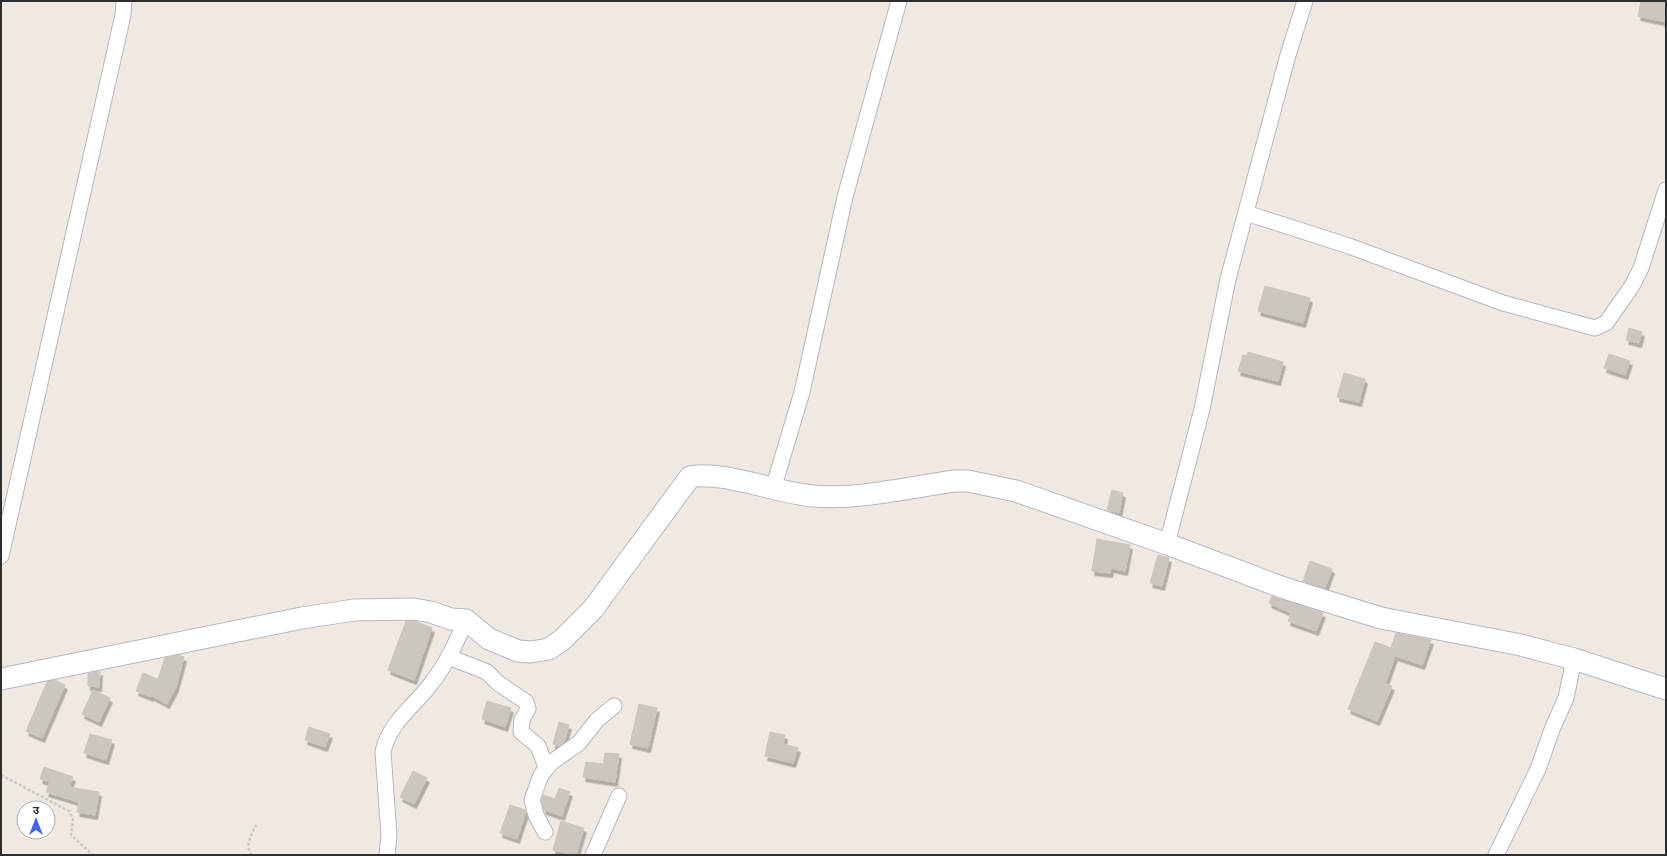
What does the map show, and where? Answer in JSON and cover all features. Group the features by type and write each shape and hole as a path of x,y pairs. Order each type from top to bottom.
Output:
{"street":[{"path":"1,556 20,466 123,15 124,1"},
{"path":"773,489 802,392 844,197 899,1"},
{"path":"1167,544 1202,409 1228,279 1288,55 1305,1"},
{"path":"1246,213 1349,246 1470,292 1595,328 1606,324 1632,286 1641,268 1666,190"},
{"path":"1,679 302,618 354,610 413,609 431,612 451,620 466,620 489,639 518,651 531,652 549,649 562,640 593,609 690,477 709,475 813,496 854,496 920,485 968,481 1016,491 1167,544 1284,588 1381,618 1520,646 1574,659 1666,689"},
{"path":"387,855 389,835 383,752 385,739 398,721 430,685 449,657 466,620"},
{"path":"449,657 487,672 498,683 526,702 528,708 522,720 521,732 538,746 546,767"},
{"path":"1496,855 1538,769 1553,727 1566,698 1574,659"},
{"path":"545,832 536,815 532,800 537,785 546,767 579,743 597,720 614,706"},
{"path":"593,855 619,796"}],"path":[{"path":"1,775 69,811 73,819 71,835 93,855"},
{"path":"252,855 249,852 248,845 256,825"}],"building":[{"path":"1641,1 1666,1 1666,22 1638,16"},
{"path":"1265,286 1310,298 1303,323 1258,311"},
{"path":"1629,328 1642,332 1639,343 1626,340"},
{"path":"1248,352 1283,362 1278,381 1238,371 1243,355 1247,356"},
{"path":"1609,354 1630,361 1625,375 1604,368"},
{"path":"1344,373 1365,379 1359,402 1337,397"},
{"path":"1112,490 1123,493 1119,513 1107,510"},
{"path":"1097,539 1130,545 1125,571 1111,568 1110,573 1092,571"},
{"path":"1158,555 1169,558 1162,586 1150,583"},
{"path":"1310,561 1332,569 1325,588 1303,581"},
{"path":"1272,596 1323,613 1316,631 1288,621 1291,613 1269,603"},
{"path":"406,621 414,621 432,628 414,680 388,670"},
{"path":"1396,633 1431,640 1422,665 1395,656 1385,684 1392,686 1377,721 1348,709 1375,642 1391,648"},
{"path":"178,655 184,657 176,687 167,704 152,696 151,697 136,691 143,673 158,679 165,658"},
{"path":"100,671 99,687 88,686 88,674"},
{"path":"55,680 65,685 42,738 26,731 47,682"},
{"path":"93,690 110,698 99,722 82,714"},
{"path":"487,701 511,708 505,727 482,719"},
{"path":"639,704 657,708 648,748 630,744"},
{"path":"559,722 569,725 564,742 559,746 553,744"},
{"path":"309,727 330,734 325,747 305,740"},
{"path":"770,732 785,735 783,744 798,748 793,763 765,756"},
{"path":"90,734 112,740 106,760 84,753"},
{"path":"605,753 619,754 615,782 583,777 586,762 603,764"},
{"path":"44,767 73,777 69,787 99,792 95,815 77,812 79,802 46,792 50,782 40,779"},
{"path":"413,771 427,778 414,804 400,797"},
{"path":"559,788 570,792 562,816 544,810 541,800 543,795 555,799"},
{"path":"510,805 525,810 526,812 517,839 500,833"},
{"path":"561,821 584,828 576,855 553,850"}]}
